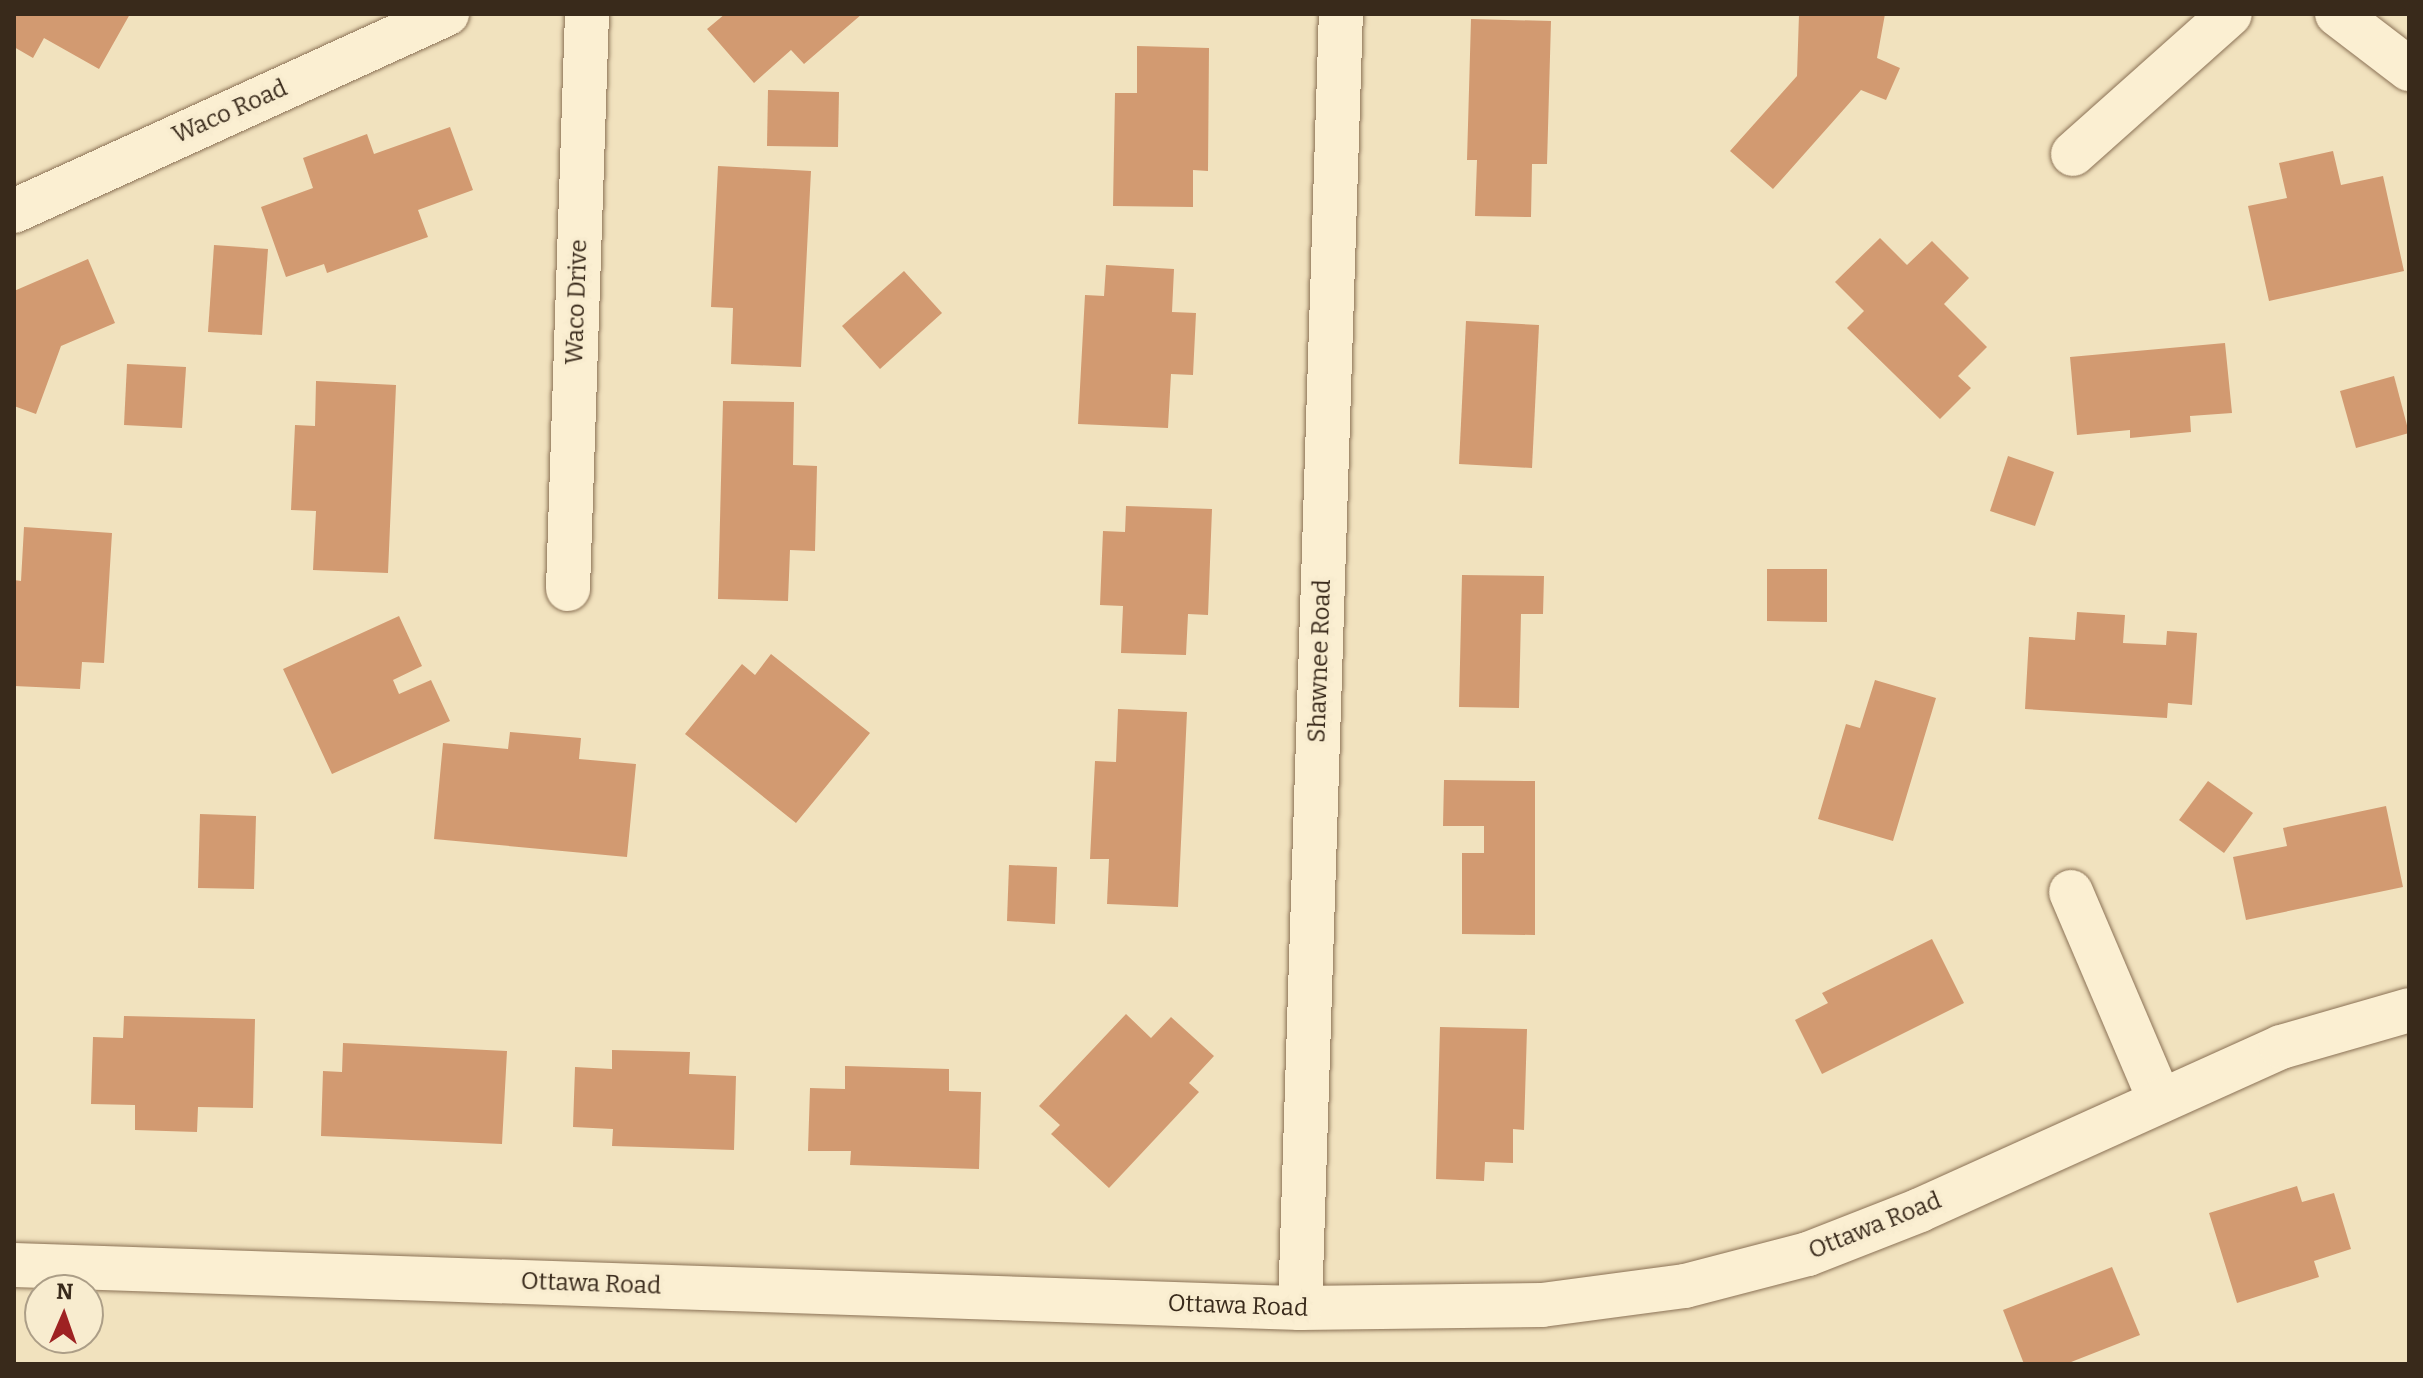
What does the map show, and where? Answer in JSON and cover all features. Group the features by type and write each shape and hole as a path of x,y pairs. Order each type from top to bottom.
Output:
{"street":[{"name":"Waco Road","path":"14,211 447,14"},
{"name":"Waco Drive","path":"568,589 587,14"},
{"name":"Shawnee Road","path":"1300,1308 1341,14"},
{"path":"2073,154 2230,14"},
{"path":"2337,14 2409,69"},
{"path":"2071,892 2160,1101"},
{"name":"Ottawa Road","path":"14,1265 1300,1308 1542,1305 1685,1286 1836,1243 2281,1047 2409,1010"}],"building":[{"path":"14,14 130,14 99,69 44,38 33,58 14,47"},
{"path":"725,14 862,14 804,64 791,50 754,83 707,29"},
{"path":"1799,14 1885,14 1877,58 1900,68 1886,100 1861,90 1773,189 1730,151 1797,76"},
{"path":"1471,19 1551,21 1547,164 1532,164 1531,217 1475,216 1477,160 1467,160"},
{"path":"1137,46 1209,48 1208,171 1193,170 1193,207 1113,206 1115,93 1137,93"},
{"path":"768,90 839,92 838,147 767,146"},
{"path":"450,127 473,190 418,210 428,237 327,273 324,264 286,277 261,207 313,188 303,158 367,134 374,154"},
{"path":"2333,151 2341,185 2383,176 2404,271 2269,301 2248,206 2287,198 2279,163"},
{"path":"718,166 811,171 801,367 731,364 733,308 711,307"},
{"path":"1880,238 1907,265 1932,241 1969,278 1944,304 1987,347 1958,376 1971,388 1940,419 1847,328 1864,311 1835,282"},
{"path":"214,245 268,249 262,335 208,332"},
{"path":"88,259 115,323 61,346 36,414 14,406 14,291"},
{"path":"1106,265 1174,269 1172,312 1196,313 1193,375 1171,374 1168,428 1078,424 1085,295 1104,296"},
{"path":"904,271 942,313 880,369 842,326"},
{"path":"1466,321 1539,325 1532,468 1459,464"},
{"path":"2225,343 2232,413 2190,416 2191,432 2130,438 2130,430 2077,435 2070,357"},
{"path":"127,364 186,367 182,428 124,425"},
{"path":"2394,376 2409,433 2356,448 2340,391"},
{"path":"316,381 396,385 388,573 313,570 316,511 291,510 295,425 315,426"},
{"path":"723,401 794,402 793,465 817,466 815,551 790,550 788,601 718,599"},
{"path":"2008,456 2054,472 2035,526 1990,511"},
{"path":"1126,506 1212,509 1208,615 1188,614 1186,655 1121,653 1123,606 1100,605 1103,531 1125,532"},
{"path":"24,527 112,533 104,663 82,662 80,689 14,686 14,580 21,581"},
{"path":"1767,569 1827,569 1827,622 1767,621"},
{"path":"1462,575 1544,576 1543,614 1521,614 1519,708 1459,707"},
{"path":"2077,612 2125,615 2123,643 2166,645 2167,631 2197,633 2192,705 2168,703 2167,718 2025,709 2029,637 2075,640"},
{"path":"399,616 422,666 393,680 399,694 431,680 450,721 332,774 283,669"},
{"path":"771,654 870,733 796,823 685,734 742,664 755,675"},
{"path":"1875,680 1936,698 1893,841 1818,819 1846,724 1860,728"},
{"path":"1118,709 1187,712 1178,907 1107,904 1109,859 1090,859 1095,761 1116,762"},
{"path":"510,732 581,738 579,759 636,764 627,857 434,839 443,743 508,749"},
{"path":"1444,780 1535,781 1535,935 1462,934 1462,853 1484,853 1484,826 1443,826"},
{"path":"2208,781 2253,813 2224,853 2179,820"},
{"path":"2386,806 2403,887 2246,920 2233,857 2287,846 2283,828"},
{"path":"200,814 256,816 254,889 198,888"},
{"path":"1009,865 1057,867 1055,924 1007,921"},
{"path":"1932,939 1964,1003 1822,1074 1795,1020 1828,1003 1822,993"},
{"path":"1126,1014 1151,1038 1171,1017 1214,1056 1189,1083 1199,1092 1109,1188 1051,1134 1060,1125 1039,1106"},
{"path":"124,1016 255,1019 253,1108 198,1107 197,1132 135,1130 135,1105 91,1104 93,1037 123,1038"},
{"path":"1440,1027 1527,1029 1524,1130 1513,1129 1513,1163 1485,1162 1484,1181 1436,1179"},
{"path":"343,1043 507,1051 502,1144 321,1136 323,1071 342,1072"},
{"path":"612,1050 690,1052 689,1074 736,1076 734,1150 612,1146 613,1129 573,1127 575,1067 612,1069"},
{"path":"845,1066 949,1069 949,1091 981,1092 979,1169 850,1165 851,1151 808,1151 810,1088 845,1089"},
{"path":"2297,1186 2302,1202 2334,1193 2351,1249 2314,1261 2319,1277 2237,1303 2209,1213"},
{"path":"2112,1267 2140,1335 2066,1364 2024,1364 2003,1310"}]}
